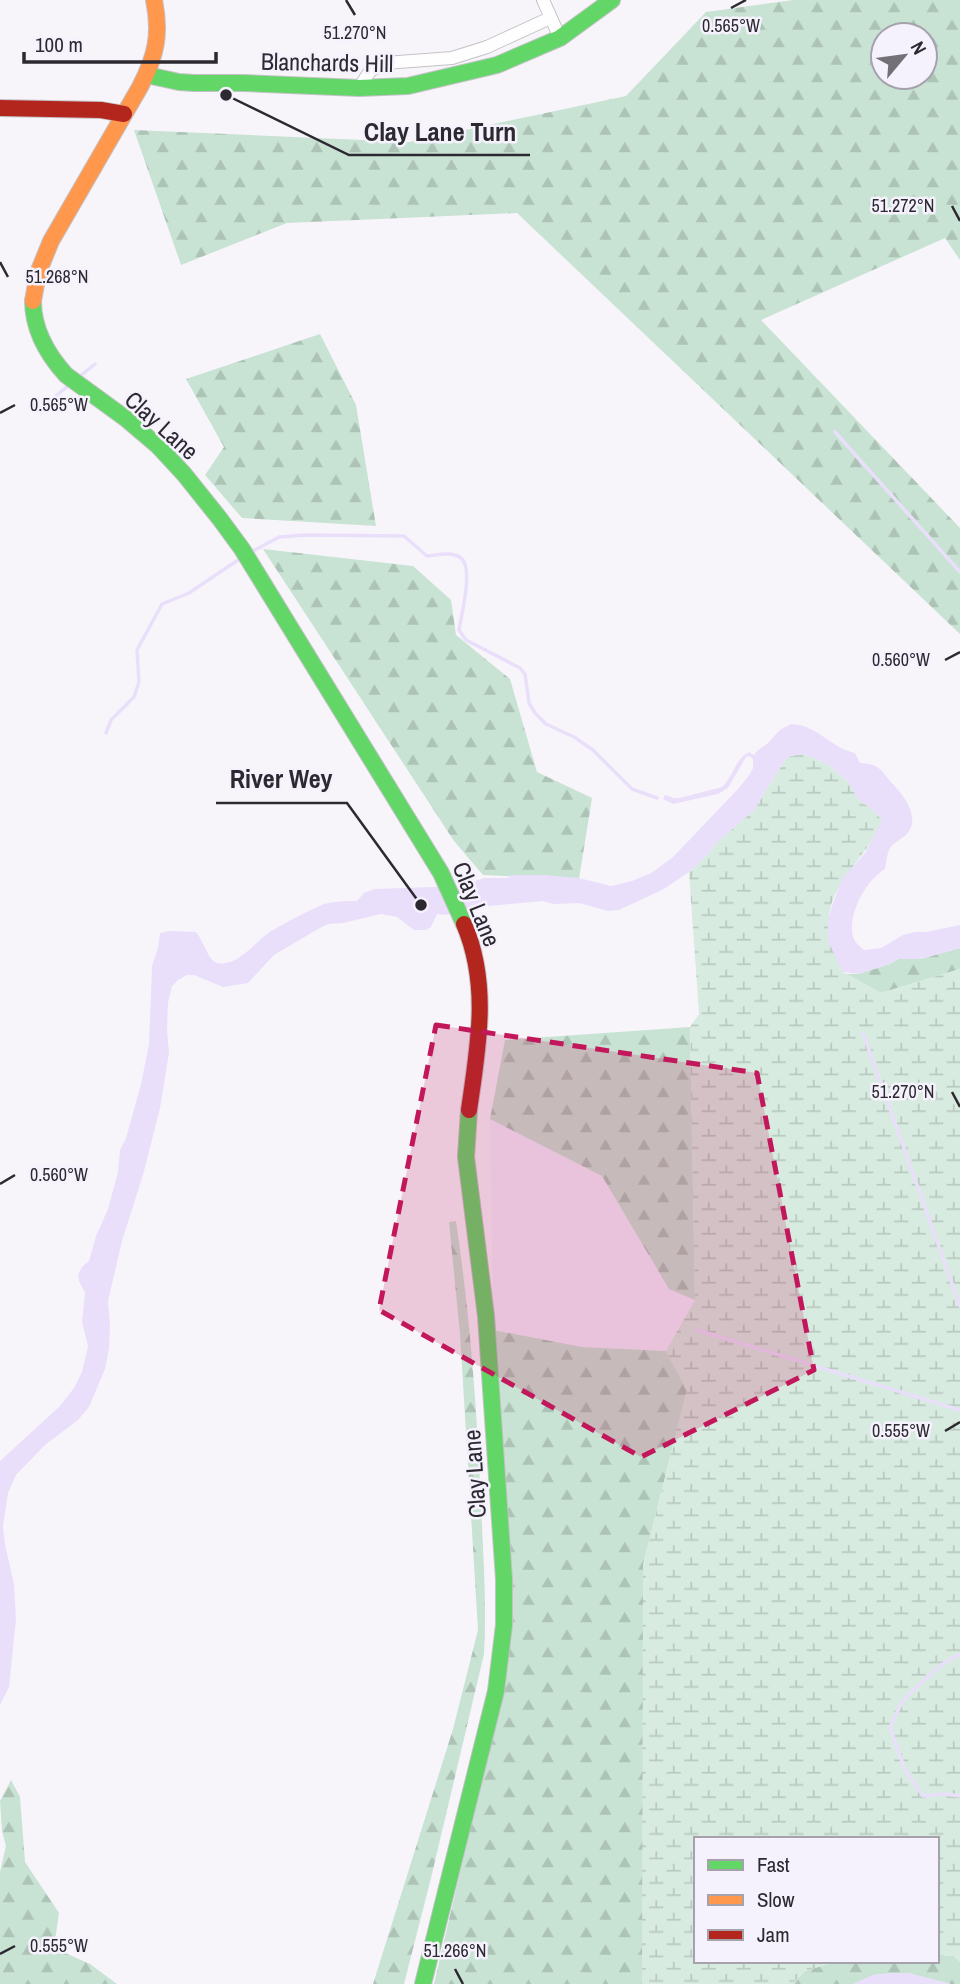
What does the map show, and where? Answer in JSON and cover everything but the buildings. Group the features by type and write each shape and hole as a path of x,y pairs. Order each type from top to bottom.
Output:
{"street":[{"name":"Clay Lane","path":"154,0 159,31 153,62 69,209 46,256 33,299 36,329 45,349 66,375 133,424 162,450 225,525 411,820 461,918 480,984 480,1033 467,1122 466,1157 486,1316 505,1625 496,1691 424,1984"},
{"path":"543,0 560,38"},
{"name":"Blanchards Hill","path":"147,75 179,82 359,88 408,86 497,65 560,38 612,0"},
{"path":"359,88 370,71 385,63 452,58 487,47 550,18"},
{"path":"0,108 101,110 124,114"}],"highlighted area":[{"path":"436,1025 757,1073 814,1370 641,1457 379,1310"}],"shaded area":[{"path":"792,724 817,732 855,753 860,763 878,768 909,806 911,827 907,834 890,848 885,869 871,881 855,909 852,928 855,941 864,950 881,948 903,935 960,925 960,948 921,959 898,959 858,974 843,972 828,941 828,920 842,879 865,853 882,820 858,799 849,783 828,764 804,754 790,756 785,760 754,810 716,843 689,872 664,889 619,910 608,911 579,903 553,904 543,901 478,907 446,915 437,914 431,927 426,930 414,930 397,917 381,914 328,924 318,929 274,955 248,983 223,987 194,975 187,975 172,986 168,1003 169,1053 160,1108 108,1301 109,1349 105,1369 89,1407 78,1420 45,1445 16,1475 8,1493 3,1526 14,1584 16,1619 9,1687 0,1705 0,1461 60,1406 82,1372 88,1346 82,1322 85,1293 78,1275 89,1261 108,1209 118,1172 120,1150 141,1084 149,1044 152,966 160,933 196,932 211,958 217,963 224,963 238,958 267,934 324,904 357,901 364,893 374,889 461,886 484,878 508,878 511,875 579,878 611,886 632,881 651,873 672,858 738,789 753,768 753,759 746,757 728,788 718,794 673,804 663,799 665,795 679,798 722,787 744,755 749,752 754,755 780,730"},
{"path":"490,1119 602,1176 669,1289 695,1300 666,1351 582,1347 493,1330"},
{"path":"908,1973 950,1984 854,1984 873,1975"}],"green space":[{"path":"793,0 960,0 960,260 945,238 761,320 960,528 960,634 517,213 287,223 181,265 134,130 409,142 626,96 706,12"},
{"path":"320,334 356,405 376,526 242,518 205,475 224,447 186,379"},
{"path":"263,549 413,566 451,600 456,635 510,679 537,772 592,798 579,879 483,875 454,841"},
{"path":"804,754 828,764 849,783 858,799 882,820 877,833 843,881 831,906 830,931 843,972 881,993 960,969 960,1962 954,1956 939,1956 939,1837 694,1837 694,1963 831,1963 805,1971 792,1984 642,1984 643,1565 687,1390 666,1351 695,1300 690,1027 699,1014 689,872 716,843 754,810 790,756"},
{"path":"960,948 960,969 881,993 846,974 858,974 898,959 921,959"},
{"path":"690,1027 695,1300 669,1289 602,1176 490,1119 505,1040"},
{"path":"456,1221 469,1327 477,1433 484,1579 484,1654 404,1984 373,1984 453,1729 478,1630 460,1334 449,1222"},
{"path":"493,1330 582,1347 666,1351 687,1390 643,1565 643,1984 434,1984 506,1676 513,1615"},
{"path":"11,1780 20,1797 25,1862 59,1913 54,1948 90,1964 117,1984 0,1984 0,1872 6,1846 0,1801"},
{"path":"939,1956 954,1956 960,1962 960,1984 908,1973 894,1973 873,1975 854,1984 792,1984 805,1971 831,1963 939,1963"}],"waterway":[{"path":"79,377 95,364"},
{"path":"56,396 70,384"},
{"path":"835,432 960,572"},
{"path":"251,552 279,537 404,536 427,556 449,554 461,558 465,563 467,581 459,630 466,640 520,668 525,674 529,703 546,724 574,737 593,750 632,789 657,798"},
{"path":"106,733 111,720 134,697 139,682 137,650 162,604 189,593 241,558"},
{"path":"863,1033 960,1306"},
{"path":"697,1330 960,1410"},
{"path":"960,1654 941,1665 903,1700 890,1727 905,1770 923,1796 960,1796"}],"traffic: fast":[{"path":"147,75 194,83 359,88 408,86 497,65 560,38 612,0"},
{"path":"33,301 38,332 59,367 158,446 184,474 242,549 441,873 464,924"},
{"path":"423,1984 496,1691 504,1625 504,1579 486,1316 466,1157 469,1110"}],"traffic: slow":[{"path":"33,301 38,273 51,241 150,65 157,34 154,0"}],"traffic: jam":[{"path":"0,108 101,110 124,114"},
{"path":"464,924 477,970 480,1016 469,1110"}],"place":[{"name":"Clay Lane Turn","path":"226,95"},
{"name":"River Wey","path":"421,905"}]}
